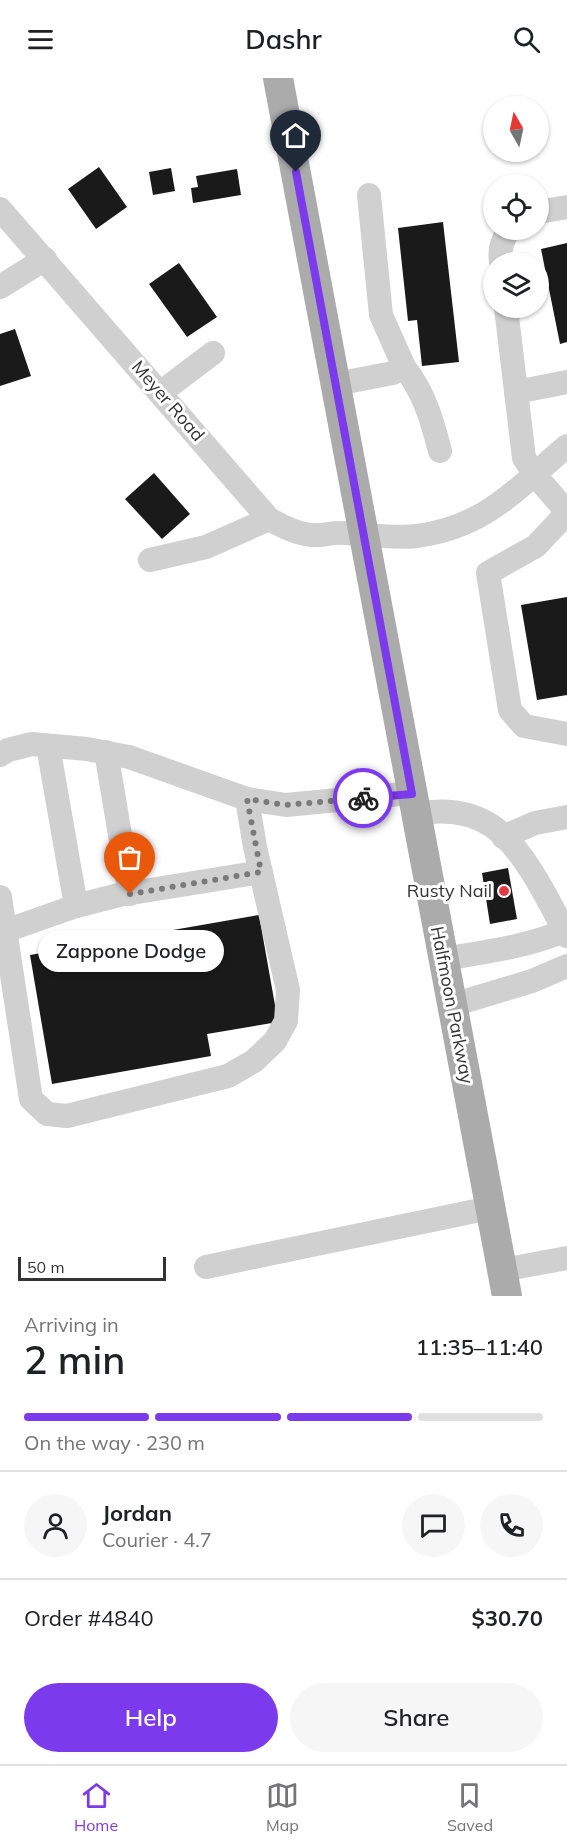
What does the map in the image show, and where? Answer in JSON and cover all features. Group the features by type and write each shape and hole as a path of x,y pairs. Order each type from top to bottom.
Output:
{"main road":[{"name":"Halfmoon Parkway","path":"278,78 505,1283"}],"street":[{"path":"369,195 381,315 404,367 415,381 424,399 440,451"},
{"path":"549,210 567,207"},
{"name":"Meyer Road","path":"0,209 269,519 286,528 312,535 340,532 388,537 417,536 475,519 500,504 567,447"},
{"path":"0,287 45,259"},
{"path":"507,318 524,458 535,475 567,512 536,546 488,573 510,710 524,726 567,734"},
{"path":"160,393 213,353"},
{"path":"336,384 393,372 404,367"},
{"path":"516,392 567,382"},
{"path":"150,560 206,547 269,519"},
{"path":"0,755 8,750 32,744 106,752 129,757 247,799 286,805 414,804 434,811 455,811 475,818 492,826 518,852 552,906 566,934 443,959"},
{"path":"48,746 76,906"},
{"path":"106,752 130,894"},
{"path":"0,897 31,1099 47,1114 67,1116 228,1076 254,1061 275,1041 286,1021 288,990 247,799"},
{"path":"503,837 535,823 567,817"},
{"path":"5,931 76,906 130,894 261,872"},
{"path":"452,1005 532,981 567,966"},
{"path":"206,1267 490,1208"},
{"path":"505,1283 567,1258"}],"building":[{"path":"99,167 127,207 96,229 68,189"},
{"path":"171,168 175,191 153,195 149,172"},
{"path":"237,169 241,195 193,203 191,188 198,187 196,176"},
{"path":"443,222 459,362 422,366 417,320 408,321 398,228"},
{"path":"567,243 567,342 560,344 549,289 549,252 542,252 541,249"},
{"path":"179,263 217,317 187,337 149,284"},
{"path":"15,329 31,376 0,386 0,334"},
{"path":"154,473 190,514 162,539 125,499"},
{"path":"567,597 567,695 537,700 521,605"},
{"path":"508,868 517,919 490,924 482,873"},
{"path":"259,915 278,1022 207,1034 211,1056 52,1084 30,955"}],"way so far":[{"path":"130,894 261,872 247,799 286,805 363,798"}],"place":[{"name":"Rusty Nail","path":"504,891"},
{"name":"Zappone Dodge","path":"130,894"}],"route":[{"path":"296,172 412,794 363,798"}]}
